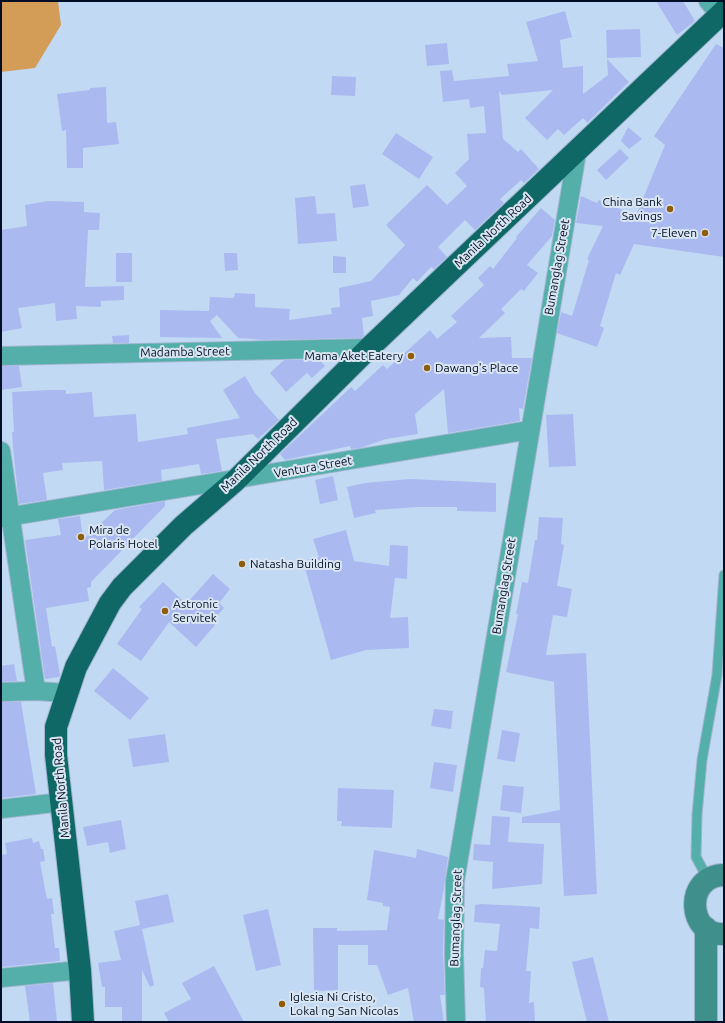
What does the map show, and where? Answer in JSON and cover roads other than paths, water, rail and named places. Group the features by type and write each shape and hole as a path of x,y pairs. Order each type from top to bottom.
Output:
{"highway":[{"name":"Manila North Road","path":"83,1022 80,970 56,756 56,727 67,693 83,653 110,602 122,587 183,526 235,480 369,348 577,152 719,11"}],"street":[{"name":"Bumanglag Street","path":"456,1022 454,953 455,881 577,152"},
{"name":"Madamba Street","path":"1,356 369,348"},
{"name":"Ventura Street","path":"6,518 530,430"},
{"path":"1,451 6,518 36,691"},
{"path":"1,692 36,691 67,693"},
{"path":"1,809 62,802"},
{"path":"706,1022 715,931 697,917 694,903 698,889 716,877"},
{"path":"1,978 80,970"}],"lane":[{"path":"716,877 696,857 697,815 702,760 721,648 724,575"}],"place":[{"name":"China Bank Savings","path":"670,209"},
{"name":"7-Eleven","path":"705,233"},
{"name":"Mama Aket Eatery","path":"411,356"},
{"name":"Dawang's Place","path":"427,368"},
{"name":"Mira de Polaris Hotel","path":"81,537"},
{"name":"Natasha Building","path":"242,564"},
{"name":"Astronic Servitek","path":"165,611"},
{"name":"Iglesia Ni Cristo, Lokal ng San Nicolas","path":"282,1004"}]}
